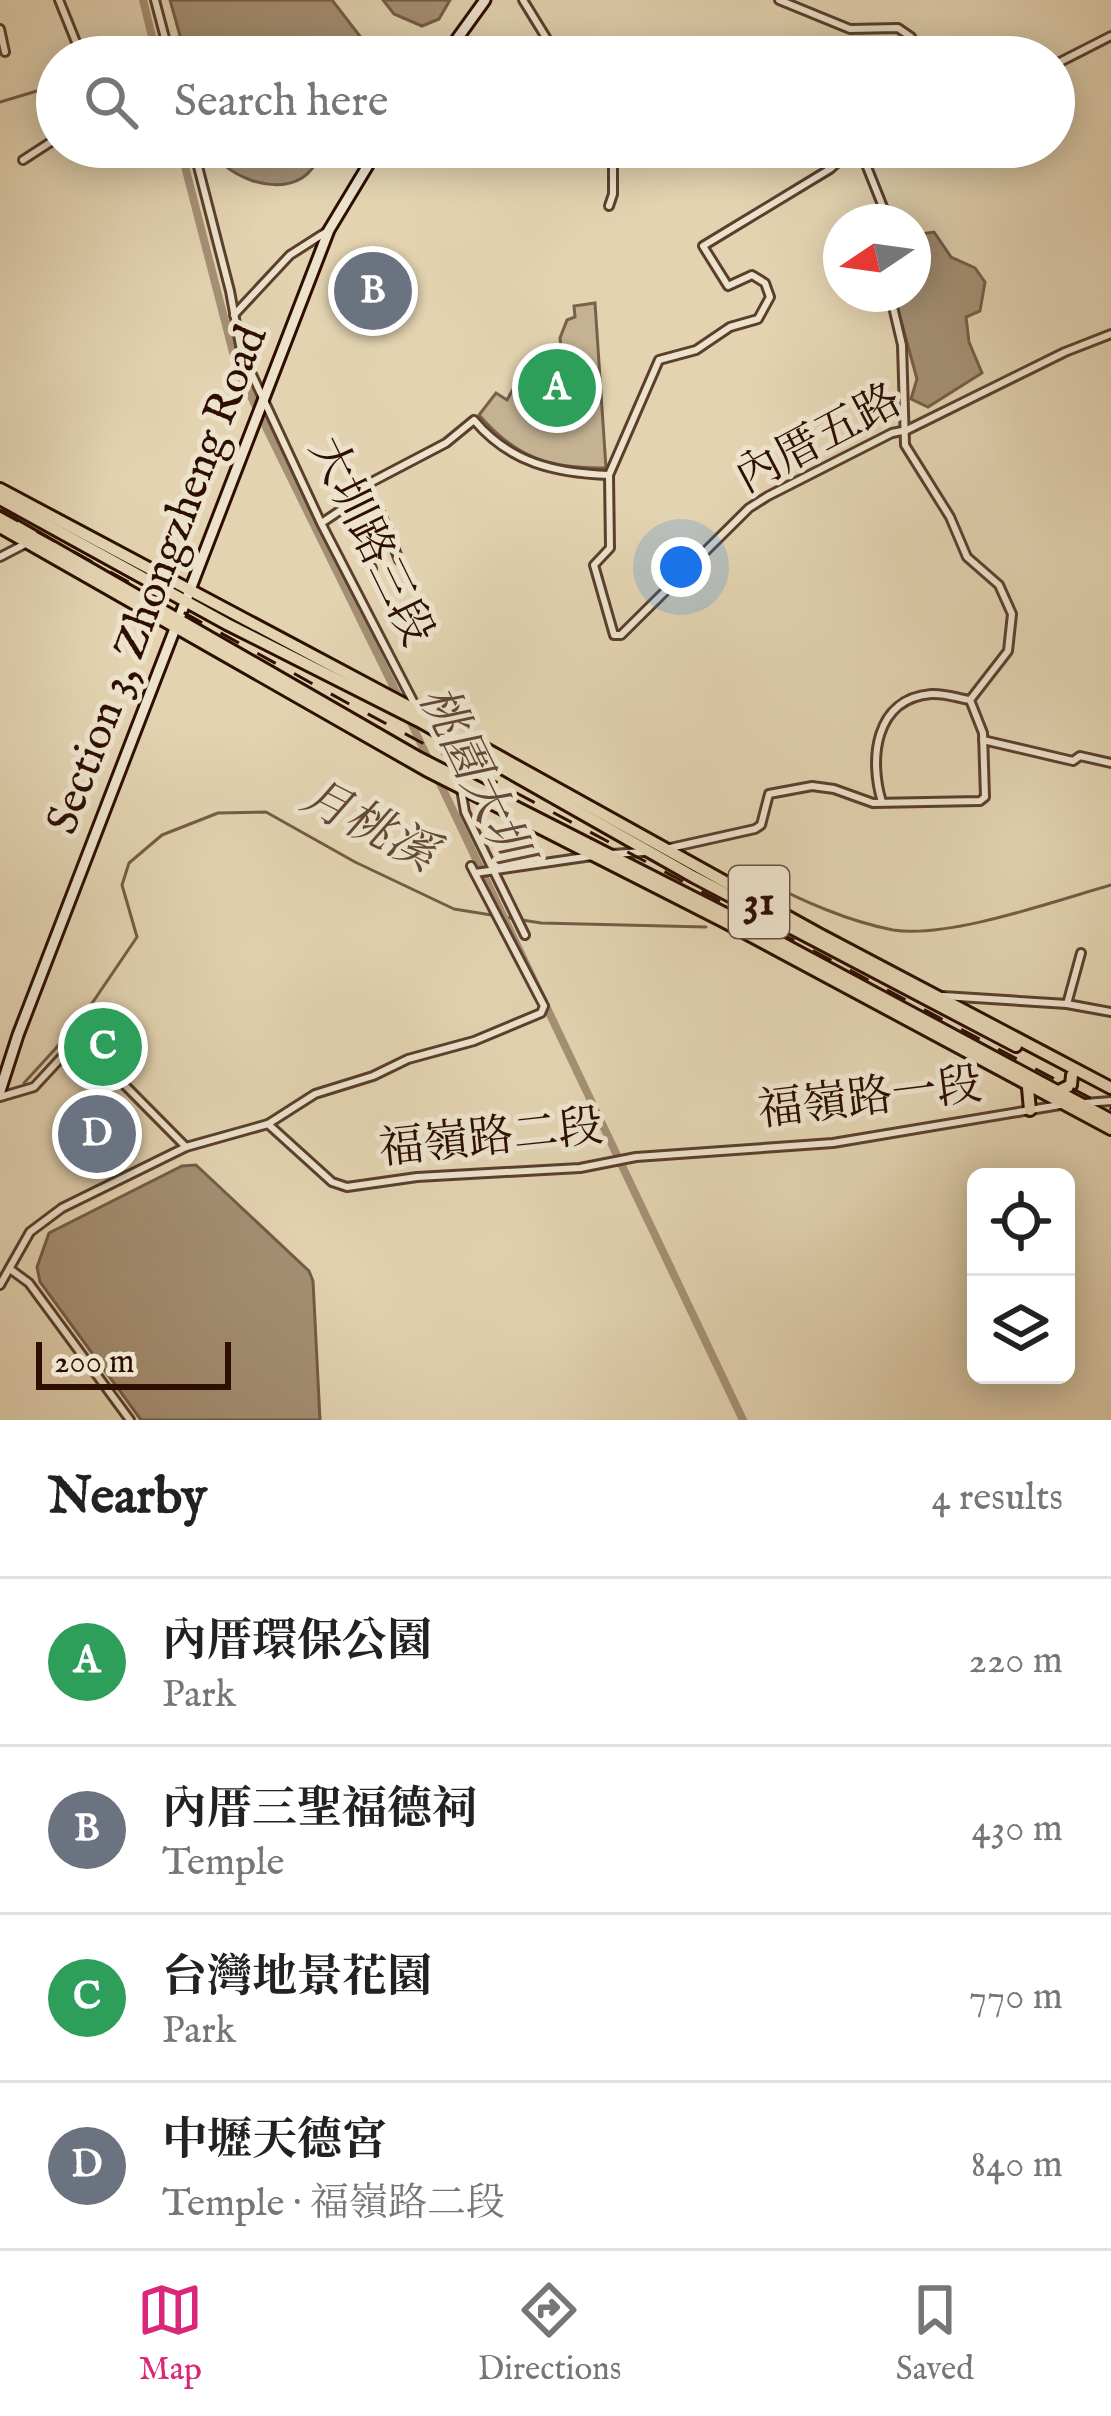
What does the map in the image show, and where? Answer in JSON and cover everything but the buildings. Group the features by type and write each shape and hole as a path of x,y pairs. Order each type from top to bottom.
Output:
{"main road":[{"path":"459,36 485,0"},
{"name":"Section 3, Zhongzheng Road","path":"0,1094 23,1022 329,230 367,168"},
{"name":"31","path":"0,489 187,597"},
{"name":"31","path":"0,499 603,814 656,851 856,964 1111,1095"},
{"name":"31","path":"0,517 461,790 1111,1125"},
{"name":"31","path":"0,527 441,770 757,930 1111,1125"},
{"name":"31","path":"416,714 565,805 819,934 1111,1095"},
{"path":"565,805 603,814"},
{"path":"536,819 559,839"},
{"path":"724,922 757,930"},
{"path":"819,934 856,964"},
{"path":"1059,1099 1071,1085 1072,1075"},
{"path":"1026,1085 1030,1110"}],"street":[{"path":"59,0 74,36"},
{"path":"155,0 164,36"},
{"path":"524,0 545,36"},
{"path":"779,0 850,28 898,28 910,36"},
{"path":"0,29 5,52"},
{"path":"1075,54 1111,36"},
{"path":"22,160 36,151"},
{"name":"大圳路三段","path":"199,168 242,351 262,404 416,714"},
{"path":"609,206 613,168"},
{"path":"321,523 359,498 362,487 446,443 474,420 500,446 529,463 569,473 609,475 659,359 696,350 730,327 758,319 767,305 770,297 761,278 752,275 728,286 703,246 831,168"},
{"path":"866,168 881,204"},
{"path":"233,315 290,255 329,230"},
{"path":"894,312 902,345 905,445 950,517 967,557 999,585 1012,614 1008,651 970,700"},
{"name":"內厝五路","path":"609,475 610,548 594,570 614,635 621,634 749,508 892,433 1111,334"},
{"path":"362,487 371,507 381,514 399,560"},
{"path":"371,507 353,519 372,569"},
{"path":"0,557 27,543"},
{"path":"882,802 873,768 878,734 889,716 926,694 970,700"},
{"path":"0,1286 30,1232 42,1221 186,1148 268,1124 316,1094 538,1016 544,1006 474,871 656,851 754,830 761,825 770,794 812,786 882,802 980,801 985,797 983,740 970,700"},
{"path":"983,740 1073,761 1080,756 1111,763"},
{"path":"461,790 465,812 525,935"},
{"path":"1067,1004 1081,952"},
{"path":"934,996 1067,1004 1111,1012"},
{"path":"0,1094 34,1087 73,1046 85,1045 186,1148"},
{"path":"1078,1104 1111,1095"},
{"name":"福嶺路一段","path":"634,1157 833,1143 1030,1110 1059,1099"},
{"name":"福嶺路二段","path":"268,1124 332,1182 347,1187 417,1177 580,1168 634,1157"},
{"path":"10,1269 29,1283 130,1420"}],"shaded area":[{"path":"170,0 332,0 360,36 180,36"},
{"path":"383,0 450,0 439,19 422,26 394,14"},
{"path":"228,168 312,168 290,183 277,185"},
{"path":"931,232 951,257 975,268 985,282 980,311 966,317 969,342 982,373 928,407 911,399 917,379 899,312 931,312"},
{"path":"595,303 606,468 535,458 507,442 479,415 496,393 507,400 517,382 534,384 543,363 561,349 567,320 575,317 574,306"},
{"path":"196,1165 309,1271 320,1420 141,1420 40,1282 37,1267 49,1233 182,1166"}],"waterway":[{"name":"桃園大圳","path":"143,0 152,36"},
{"path":"0,102 36,91"},
{"name":"桃園大圳","path":"185,168 237,368 400,700"},
{"name":"桃園大圳","path":"407,714 431,765"},
{"name":"桃園大圳","path":"438,779 743,1420"},
{"name":"月桃溪","path":"24,1083 78,1024 137,937 122,885 129,863 162,835 218,813 266,812 355,862 454,909 541,923 706,927"},
{"name":"月桃溪","path":"747,886 762,880 842,916 916,931 1002,917 1111,885"}],"railway":[{"path":"0,511 351,705 1111,1109"}],"place":[{"name":"內厝三聖福德祠","path":"373,291"},
{"name":"內厝環保公園","path":"557,388"},
{"name":"台灣地景花園","path":"103,1047"},
{"name":"中壢天德宮","path":"97,1134"}]}
